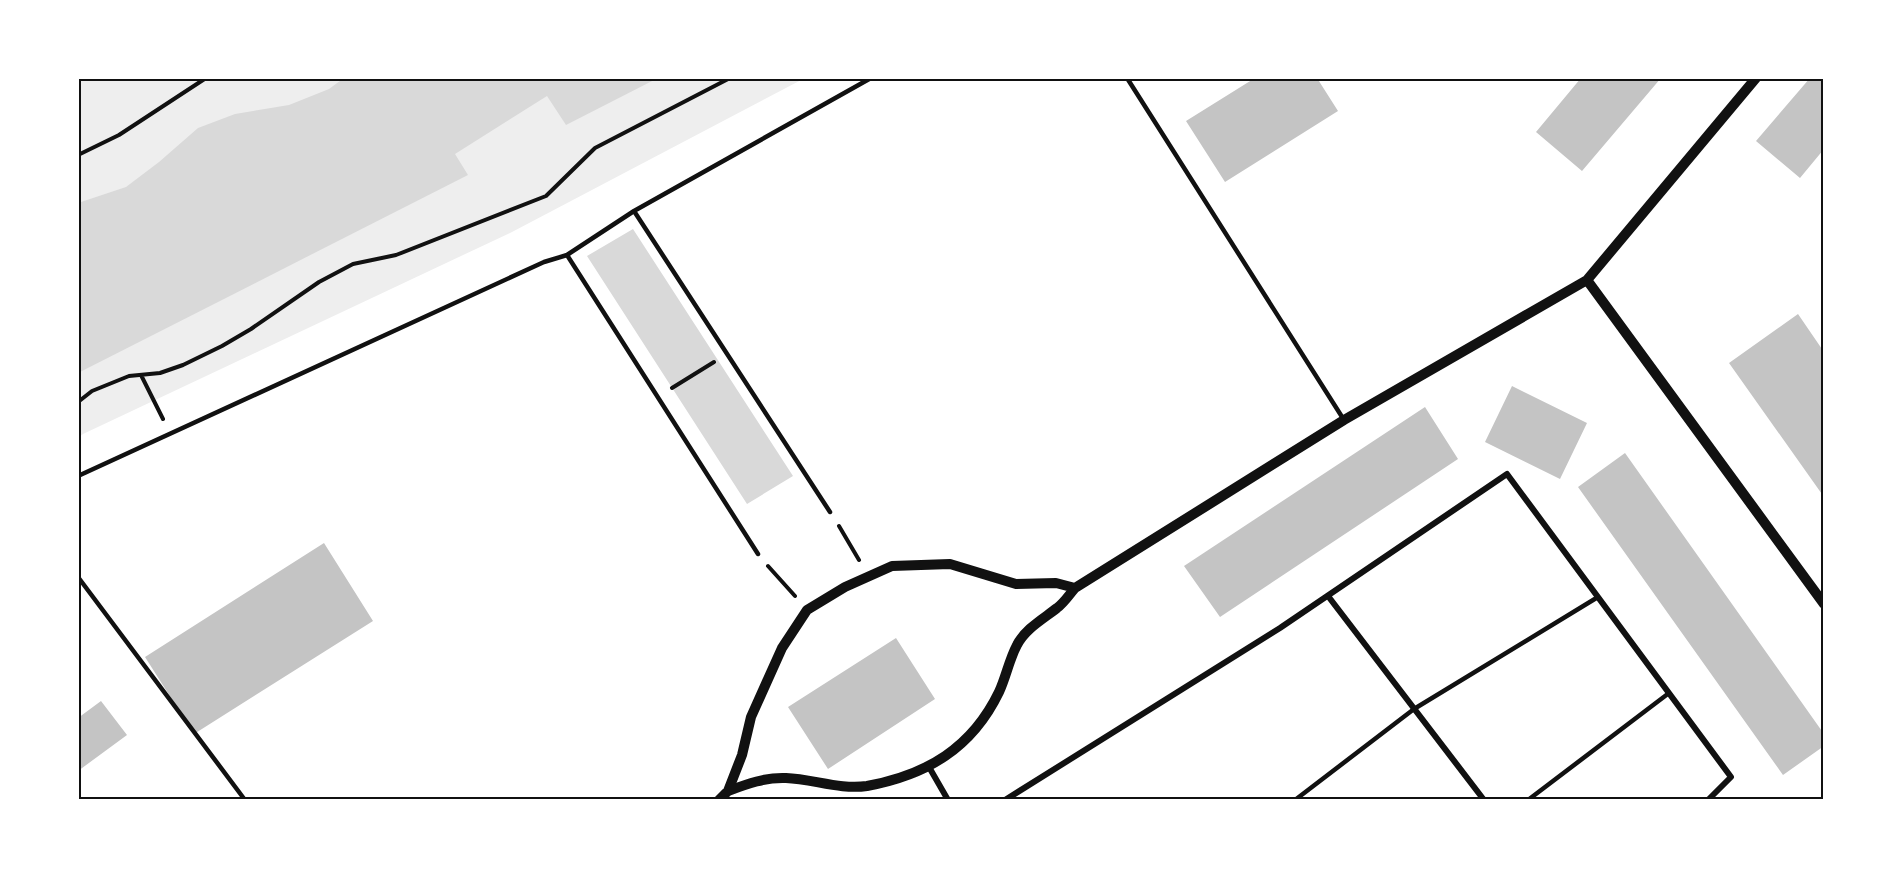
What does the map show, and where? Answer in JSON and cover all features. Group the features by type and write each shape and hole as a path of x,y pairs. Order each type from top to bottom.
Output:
{"street":[{"path":"728,791 755,781 784,778 848,787 867,786 907,776 929,767 955,751 978,726 999,692 1017,643 1040,620 1059,607 1075,588 1344,420 1587,280 1756,78"},
{"path":"1587,280 1824,604"},
{"path":"1005,800 1280,628 1507,474 1731,777 1708,800"},
{"path":"719,800 728,791 742,755 751,717 782,648 807,610 845,587 892,567 950,564 1016,584 1056,583 1075,588"},
{"path":"1328,596 1484,800"},
{"path":"929,767 948,800"}],"lane":[{"path":"78,476 544,262 567,255 634,211 871,78"},
{"path":"1127,78 1344,420"},
{"path":"634,211 830,512"},
{"path":"567,255 758,554"},
{"path":"78,577 245,800"},
{"path":"1295,800 1414,709 1598,597"},
{"path":"1528,800 1669,693"}],"path":[{"path":"78,155 119,135 206,78"},
{"path":"78,402 92,391 129,376 160,373 183,366 251,329 319,282 353,264 396,255 546,196 596,148 730,78"},
{"path":"658,397 727,354"},
{"path":"141,375 170,433"},
{"path":"830,512 869,576"},
{"path":"758,554 807,610"}],"shaded area":[{"path":"78,78 805,78 512,232 78,438"},
{"path":"344,78 658,78 566,125 547,96 455,154 468,175 78,373 78,203 126,187 198,128 235,114 289,105 329,89"},
{"path":"633,229 793,476 747,504 587,256"}],"building":[{"path":"1255,78 1317,78 1338,111 1225,182 1186,121"},
{"path":"1581,78 1661,78 1582,171 1536,132"},
{"path":"1810,78 1824,78 1824,149 1800,178 1756,141"},
{"path":"1798,314 1824,352 1824,497 1729,363"},
{"path":"1512,386 1587,423 1560,479 1485,442"},
{"path":"1425,407 1458,459 1220,617 1184,566"},
{"path":"1625,453 1824,734 1824,746 1783,775 1578,487"},
{"path":"324,543 373,621 194,734 145,657"},
{"path":"896,638 935,699 828,769 788,707"},
{"path":"101,701 127,735 78,771 78,718"}]}
